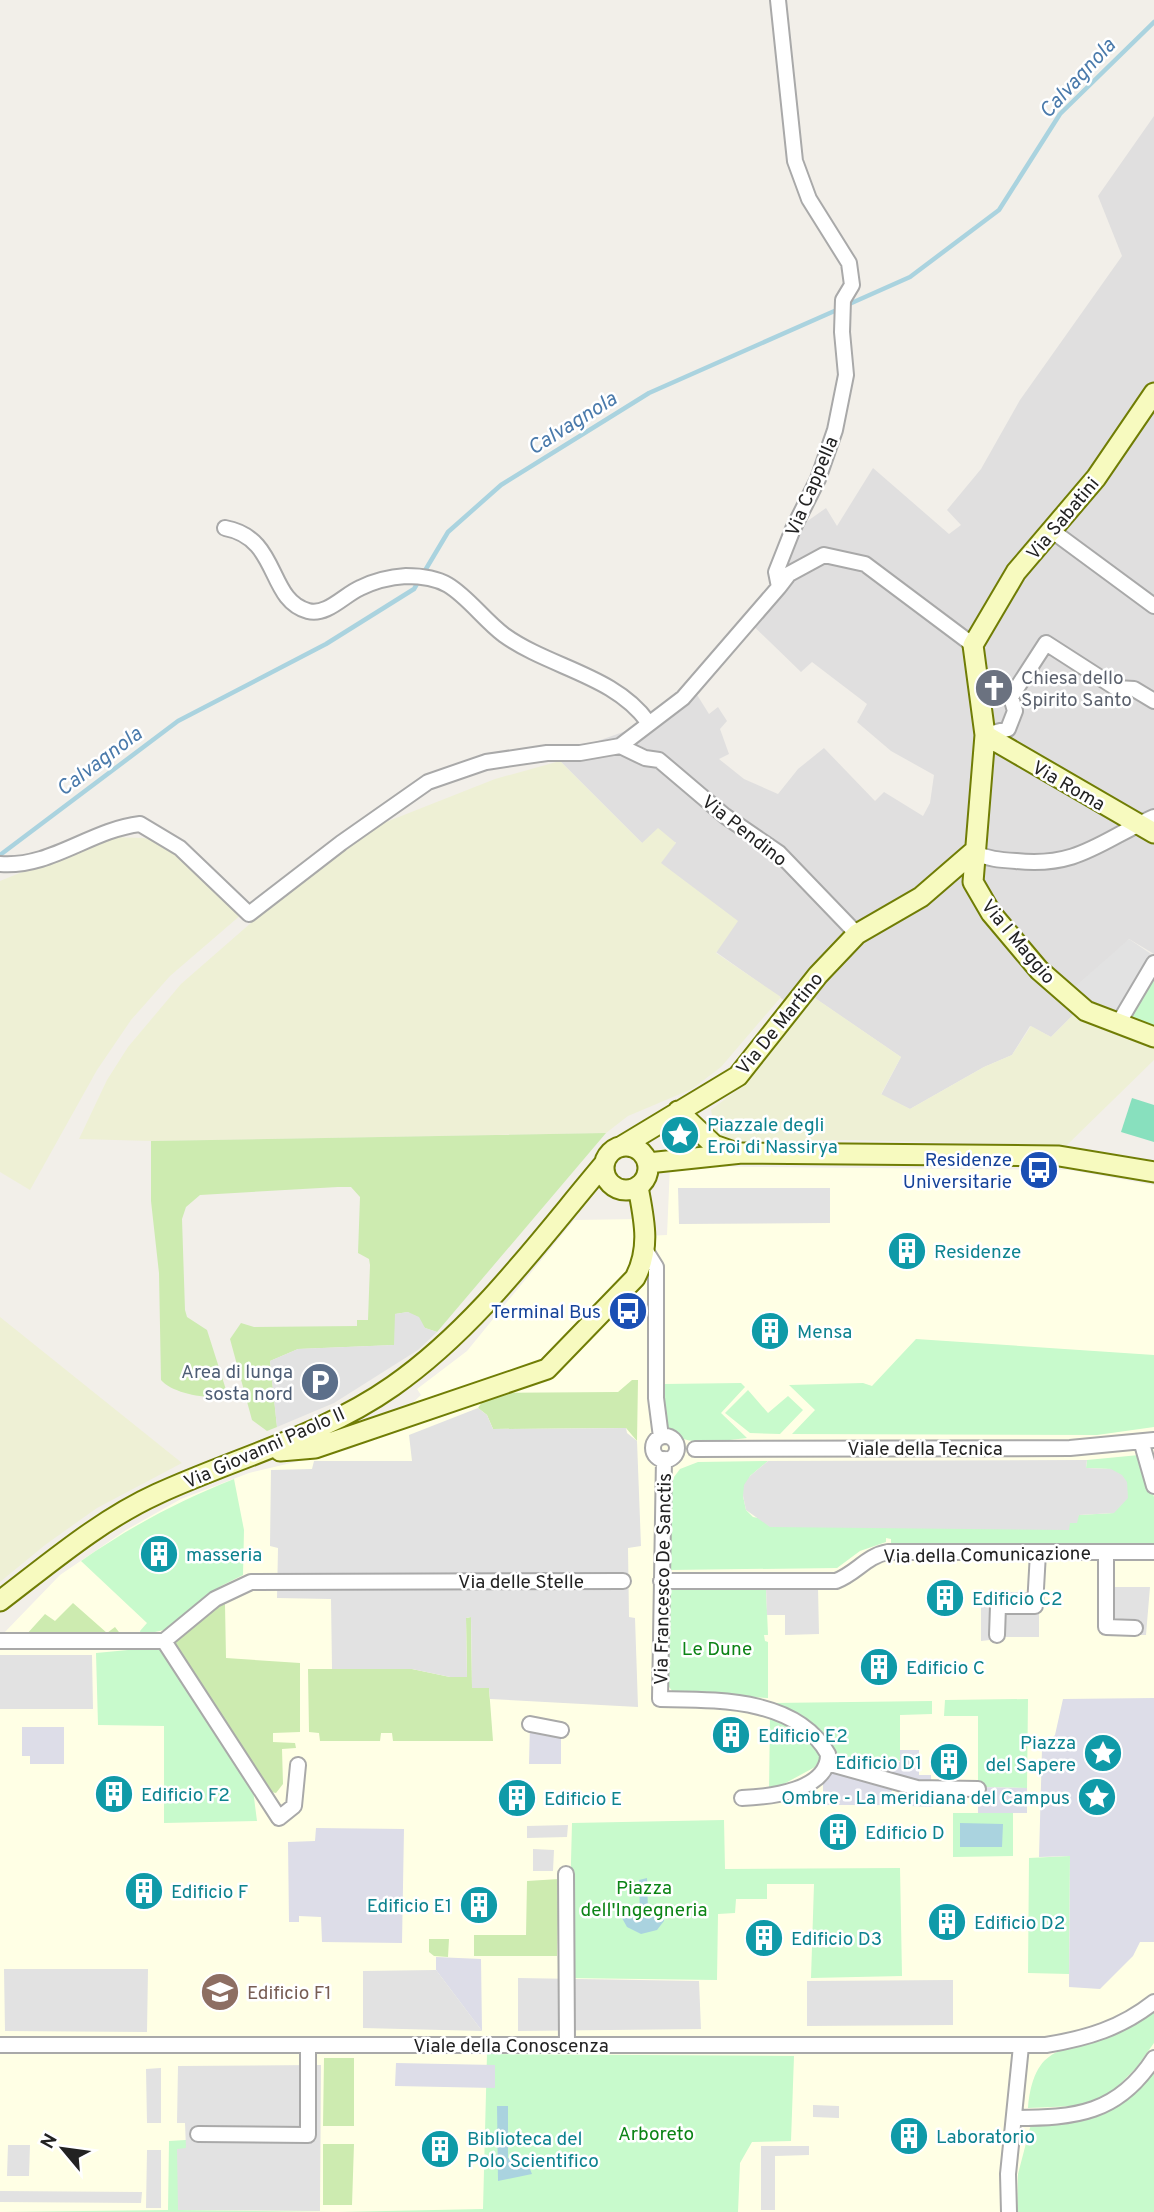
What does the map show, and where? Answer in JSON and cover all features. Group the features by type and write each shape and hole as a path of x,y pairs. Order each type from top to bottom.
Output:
{"street":[{"name":"Via Cappella","path":"778,0 795,161 809,199 849,262 852,285 842,307 846,375 835,430 818,480 793,529 776,572 779,587"},
{"name":"Via Sabatini","path":"973,645 1016,572 1096,478 1152,401"},
{"path":"225,528 242,531 256,541 282,589 295,605 310,612 328,608 359,588 383,579 421,577 448,585 503,634 533,653 623,695 648,722"},
{"path":"1051,530 1154,606"},
{"name":"Via Cappella","path":"779,587 789,574 824,555 865,564 973,645"},
{"path":"0,864 37,861 101,833 140,824 180,848 249,914 341,843 428,782 486,762 547,753 580,753 620,746 648,722 683,698 700,681 779,587"},
{"path":"984,741 1008,729 1015,711 1011,697 1046,643 1116,688 1134,689 1154,701"},
{"path":"973,645 984,741 973,852 986,858 1055,863 1098,848 1148,825"},
{"name":"Via Roma","path":"984,741 1148,825"},
{"name":"Via Pendino","path":"620,746 645,758 659,760 725,816 779,853 857,934"},
{"name":"Via De Martino","path":"622,1146 738,1076 818,975 857,934 921,897 973,852"},
{"name":"Via I Maggio","path":"973,852 973,882 991,913 1039,970 1086,1011 1154,1037"},
{"path":"1118,1024 1154,963"},
{"path":"678,1111 714,1145 742,1153"},
{"path":"622,1146 636,1148 648,1163 647,1177 638,1187 626,1191 615,1188 606,1178 604,1164 610,1152 622,1146"},
{"path":"648,1163 742,1153 1059,1157 1154,1172"},
{"name":"Via Giovanni Paolo II","path":"0,1601 118,1515 156,1494 305,1434 391,1388 438,1351 491,1296 604,1164"},
{"path":"638,1187 646,1251 656,1267 656,1398 668,1439 676,1450 668,1458 653,1450 654,1442 668,1439"},
{"name":"Via Giovanni Paolo II","path":"566,1209 615,1188"},
{"path":"258,1453 315,1448 547,1369 635,1278 646,1251"},
{"name":"Viale della Tecnica","path":"668,1439 695,1449"},
{"path":"1148,1442 1154,1486"},
{"name":"Viale della Tecnica","path":"668,1458 695,1449 1070,1448 1148,1442"},
{"name":"Via Francesco De Sanctis","path":"668,1458 661,1581 660,1699 741,1702 789,1719 819,1742 828,1754 827,1763"},
{"name":"Via della Comunicazione","path":"661,1581 836,1581 852,1575 874,1555 888,1552 1154,1552"},
{"path":"1106,1552 1107,1628 1135,1628"},
{"path":"997,1635 998,1606 1035,1605 1038,1553"},
{"name":"Via delle Stelle","path":"164,1641 215,1599 251,1582 623,1581"},
{"path":"0,1641 164,1641 279,1818 294,1806 298,1765"},
{"path":"530,1724 561,1730"},
{"path":"742,1798 777,1797 790,1793 811,1780 827,1763 917,1788 978,1789"},
{"path":"566,1874 567,2045"},
{"name":"Viale della Conoscenza","path":"0,2045 1021,2046 1046,2045 1111,2029 1132,2020 1154,2002"},
{"path":"198,2134 308,2135 308,2045"},
{"path":"1009,2212 1008,2174 1021,2046"},
{"path":"1013,2118 1060,2118 1110,2104 1129,2091 1154,2058"}],"shaded area":[{"path":"1154,116 1154,954 1129,939 1083,1005 1051,1037 1030,1026 1012,1055 984,1067 910,1109 881,1095 901,1057 816,999 802,1013 716,952 737,921 660,863 676,842 642,843 549,750 581,747 637,727 689,682 709,714 718,707 727,721 720,729 729,754 719,759 744,779 778,794 798,769 824,748 875,801 884,792 923,816 930,803 934,775 891,751 857,722 867,704 812,662 801,672 743,616 769,588 776,557 799,527 826,508 837,526 873,468 949,534 961,525 947,510 981,469 1020,400 1122,256 1098,196"},
{"path":"560,761 642,843 658,828 676,843 661,863 738,921 716,953 781,997 721,1067 692,1089 628,1116 606,1133 151,1141 79,1139 107,1080 128,1047 181,984 292,887 381,824 495,779"},
{"path":"109,837 144,838 165,843 242,914 170,976 131,1020 97,1070 30,1190 0,1172 0,881"},
{"path":"1129,939 1154,956 1116,1021 1069,992"},
{"path":"815,998 901,1057 881,1094 910,1109 984,1067 1012,1055 1031,1026 1051,1037 1074,1014 1154,1044 1154,1060 1067,1145 845,1140 718,1143 711,1110 738,1089"},
{"path":"670,1166 1070,1170 1154,1185 1154,2212 0,2212 0,1647 3,1634 60,1575 126,1530 181,1499 249,1473 350,1449 376,1437 421,1395 417,1389 467,1351 574,1220 638,1219 644,1236 667,1235"},
{"path":"678,1188 830,1188 830,1223 679,1224"},
{"name":"Area di lunga sosta nord","path":"408,1312 419,1317 425,1328 437,1332 418,1350 334,1403 277,1427 270,1361 298,1349 394,1345 395,1314"},
{"path":"0,1317 182,1463 97,1508 45,1545 0,1582"},
{"path":"478,1408 487,1415 493,1429 626,1428 627,1433 637,1441 641,1546 628,1548 629,1617 635,1618 638,1707 490,1699 489,1688 472,1688 471,1617 466,1618 467,1677 450,1677 412,1669 332,1669 331,1599 277,1598 278,1548 270,1546 271,1470 312,1469 314,1461 412,1461 409,1435"},
{"path":"1087,1460 1086,1468 1111,1469 1122,1475 1127,1482 1128,1498 1114,1513 1079,1515 1077,1523 1070,1523 1069,1530 770,1527 746,1510 743,1496 744,1485 750,1476 768,1461"},
{"path":"818,1587 819,1634 785,1635 785,1615 767,1615 766,1588"},
{"path":"1101,1587 1150,1587 1146,1635 1101,1635"},
{"path":"989,1592 1039,1592 1039,1637 990,1637 990,1640 981,1641 981,1603 989,1603"},
{"path":"0,1655 92,1655 93,1709 0,1709"},
{"name":"Piazza del Sapere","path":"1154,1698 1154,1942 1140,1942 1133,1956 1100,1989 1069,1987 1070,1856 1039,1857 1042,1749 1055,1735 1063,1699"},
{"path":"530,1724 561,1725 561,1764 529,1764"},
{"path":"22,1727 64,1727 64,1764 30,1764 30,1756 22,1756"},
{"path":"900,1750 919,1750 919,1775 931,1775 932,1807 911,1806 910,1790 892,1789 891,1805 823,1805 823,1769 828,1757 900,1762"},
{"path":"978,1787 1027,1788 1027,1813 978,1813"},
{"path":"568,1825 567,1837 527,1838 527,1826"},
{"path":"316,1828 404,1829 402,1943 322,1942 321,1917 299,1916 299,1922 289,1922 288,1842 315,1841"},
{"path":"533,1849 554,1850 553,1871 533,1871"},
{"path":"436,1957 481,1959 482,2031 436,1970"},
{"path":"4,1969 148,1969 147,2032 5,2031"},
{"path":"436,1970 482,2031 363,2028 363,1971"},
{"path":"518,1978 699,1981 701,2029 518,2031"},
{"path":"953,1980 953,2025 807,2026 807,1981"},
{"path":"396,2063 495,2065 495,2088 395,2086"},
{"path":"321,2065 320,2211 178,2210 177,2149 186,2148 185,2123 177,2123 178,2066"},
{"path":"161,2068 161,2123 147,2123 146,2069"},
{"path":"813,2105 839,2106 839,2118 813,2117"},
{"path":"8,2145 30,2145 29,2176 7,2176"},
{"path":"761,2146 809,2146 809,2155 775,2156 775,2210 761,2210"},
{"path":"147,2150 161,2150 161,2208 146,2208"},
{"path":"0,2191 142,2192 141,2203 0,2202"}],"green space":[{"path":"1154,956 1154,1034 1116,1021"},
{"path":"1132,1098 1154,1105 1154,1142 1121,1132"},
{"path":"606,1133 437,1332 425,1328 408,1312 395,1314 395,1345 298,1349 270,1361 277,1427 267,1431 252,1420 230,1339 241,1323 254,1327 357,1326 357,1320 368,1320 370,1265 369,1259 358,1253 360,1197 351,1187 200,1195 186,1207 182,1219 185,1310 187,1317 207,1330 228,1396 192,1395 174,1389 161,1380 159,1273 151,1201 151,1141"},
{"path":"916,1339 1154,1355 1154,1427 1097,1435 792,1434 815,1410 789,1385 863,1383 872,1386"},
{"path":"632,1380 638,1380 637,1441 626,1428 493,1429 487,1415 478,1408 488,1393 618,1392"},
{"path":"741,1383 745,1387 721,1413 747,1438 693,1441 674,1435 667,1428 663,1413 663,1384"},
{"path":"748,1390 768,1413 788,1396 803,1410 780,1434 750,1433 725,1413"},
{"path":"1139,1455 1154,1497 1154,1545 891,1546 891,1539 886,1538 886,1542 860,1551 837,1568 669,1570 668,1499 674,1477 680,1469 698,1462 768,1461 750,1476 743,1496 746,1510 753,1517 806,1527 1070,1522 1079,1515 1114,1513 1111,1469 1086,1468 1087,1460"},
{"path":"234,1479 244,1530 243,1575 221,1586 164,1630 141,1635 140,1631 147,1623 81,1561 155,1516"},
{"name":"Le Dune","path":"670,1588 766,1588 768,1635 764,1635 765,1641 768,1642 768,1698 674,1693 669,1687"},
{"path":"73,1603 107,1633 115,1627 122,1636 26,1635 45,1614 55,1621"},
{"path":"225,1604 226,1658 300,1663 300,1732 273,1733 273,1742 295,1743 296,1748 282,1749 283,1784 276,1793 271,1792 171,1645 215,1607"},
{"path":"471,1617 472,1687 489,1688 493,1741 393,1741 392,1733 381,1733 380,1741 320,1741 319,1733 309,1732 308,1669 412,1669 450,1677 467,1677 466,1618"},
{"path":"160,1647 253,1790 257,1821 164,1823 164,1726 98,1725 96,1653"},
{"path":"1028,1699 1027,1788 978,1787 978,1716 944,1716 945,1700"},
{"path":"932,1701 932,1714 900,1715 900,1761 837,1760 790,1715 772,1703"},
{"path":"770,1716 807,1739 821,1758 815,1767 769,1792"},
{"path":"953,1813 1013,1813 1013,1856 953,1857"},
{"name":"Piazza dell'Ingegneria","path":"724,1820 725,1869 900,1868 902,1976 811,1978 814,1884 767,1884 767,1899 736,1899 735,1913 718,1914 717,1980 568,1978 572,1823"},
{"path":"1070,1856 1069,1974 1028,1973 1029,1858"},
{"path":"559,1879 557,1956 474,1956 474,1935 526,1935 527,1881"},
{"path":"429,1939 449,1939 448,1957 434,1956 429,1952"},
{"path":"1154,2007 1154,2043 1136,2068 1110,2094 1076,2106 1028,2108 1038,2069 1047,2058 1118,2032"},
{"name":"Arboreto","path":"487,2054 794,2056 791,2141 752,2142 740,2163 738,2212 338,2212 483,2209"},
{"path":"324,2058 354,2058 354,2126 323,2126"},
{"path":"1154,2071 1154,2212 1017,2212 1018,2174 1031,2124 1069,2122 1100,2114 1127,2098"},
{"path":"186,2140 186,2149 178,2149 178,2210 332,2212 0,2212 168,2210 169,2141"},
{"path":"323,2144 354,2144 352,2205 323,2205"}],"water":[{"path":"960,1823 1003,1824 1002,1847 960,1847"},
{"path":"647,1878 648,1911 664,1907 664,1921 657,1930 641,1934 627,1927 622,1918 640,1913 639,1880"},
{"path":"497,2106 508,2106 508,2158 525,2157 532,2174 498,2181"}],"waterway":[{"name":"Calvagnola","path":"847,305 910,277 999,210 1060,114 1154,22"},
{"name":"Calvagnola","path":"0,855 178,721 326,644 414,589 448,532 501,485 649,393 839,309"}],"place":[{"name":"Chiesa dello Spirito Santo","path":"994,688"},
{"name":"Piazzale degli Eroi di Nassirya","path":"680,1135"},
{"name":"Residenze Universitarie","path":"1039,1170"},
{"name":"Residenze","path":"907,1251"},
{"name":"Terminal Bus","path":"628,1311"},
{"name":"Mensa","path":"770,1331"},
{"name":"Area di lunga sosta nord","path":"320,1382"},
{"name":"masseria","path":"159,1554"},
{"name":"Edificio C2","path":"945,1598"},
{"name":"Edificio C","path":"879,1667"},
{"name":"Edificio E2","path":"731,1735"},
{"name":"Piazza del Sapere","path":"1103,1753"},
{"name":"Edificio D1","path":"949,1762"},
{"name":"Edificio F2","path":"114,1794"},
{"name":"Ombre - La meridiana del Campus","path":"1097,1797"},
{"name":"Edificio E","path":"517,1798"},
{"name":"Edificio D","path":"838,1832"},
{"name":"Edificio F","path":"144,1891"},
{"name":"Edificio E1","path":"479,1905"},
{"name":"Edificio D2","path":"947,1922"},
{"name":"Edificio D3","path":"764,1938"},
{"name":"Edificio F1","path":"220,1992"},
{"name":"Laboratorio","path":"909,2136"},
{"name":"Biblioteca del Polo Scientifico","path":"440,2149"}]}
